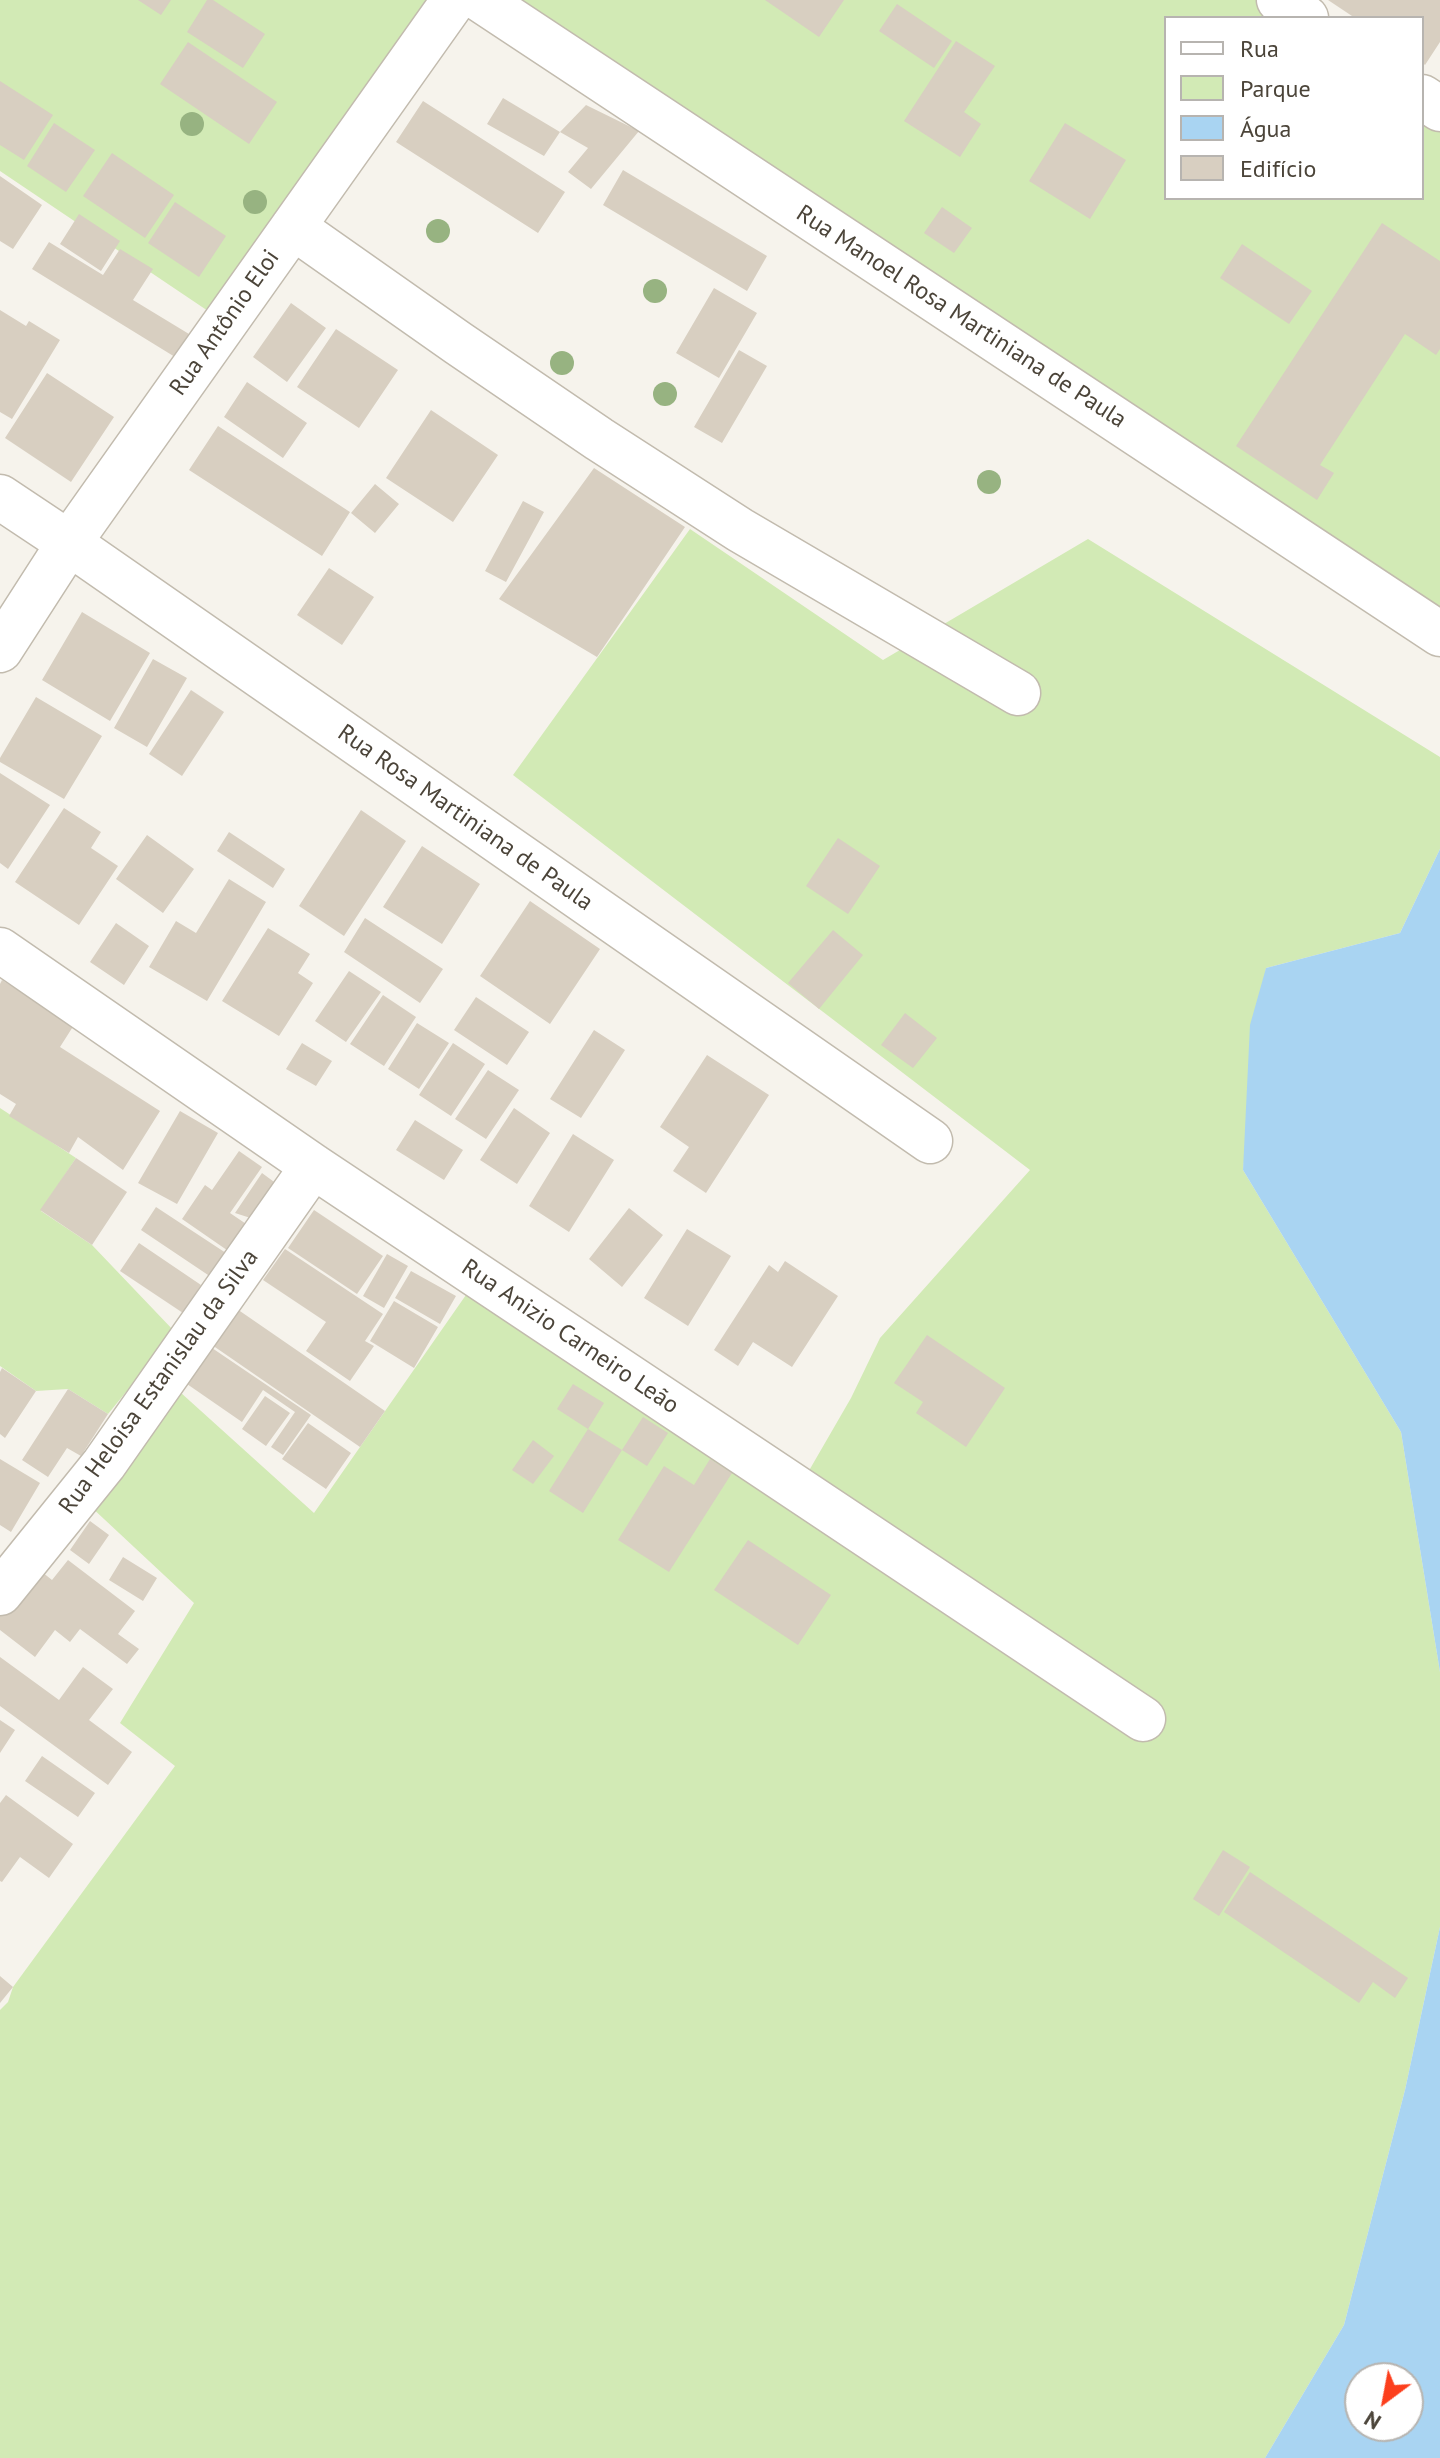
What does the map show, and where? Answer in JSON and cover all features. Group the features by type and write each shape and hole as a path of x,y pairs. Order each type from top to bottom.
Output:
{"street":[{"name":"Rua Antônio Eloi","path":"0,650 69,543 454,0"},
{"name":"Rua Manoel Rosa Martiniana de Paula","path":"481,0 1440,634"},
{"path":"1279,0 1303,16"},
{"path":"293,227 458,343 740,530 1018,693"},
{"name":"Rua Rosa Martiniana de Paula","path":"0,497 930,1141"},
{"name":"Rua Anizio Carneiro Leão","path":"0,950 313,1166 1143,1719"},
{"name":"Rua Heloisa Estanislau da Silva","path":"0,1593 104,1464 313,1166"}],"green space":[{"path":"0,0 442,0 214,315 0,171"},
{"path":"502,0 1258,0 1281,16 1164,16 1164,200 1424,200 1424,114 1440,125 1440,618"},
{"path":"690,529 883,660 1088,539 1440,757 1440,849 1400,933 1266,968 1243,1170 1401,1432 1440,1672 1440,1927 1405,2090 1344,2325 1265,2458 0,2458 0,2010 8,2002 13,1987 175,1766 120,1723 194,1603 89,1505 180,1392 314,1513 475,1282 792,1500 851,1398 880,1338 1030,1170 513,775"},
{"path":"0,1108 76,1158 41,1211 92,1245 175,1332 108,1414 68,1389 36,1391 0,1366"}],"water":[{"path":"1440,849 1440,1672 1401,1432 1243,1170 1250,1025 1266,968 1400,933"},
{"path":"1440,1927 1440,2458 1265,2458 1344,2325 1405,2090"}],"building":[{"path":"138,0 171,0 161,15"},
{"path":"207,0 213,0 265,34 243,68 187,32"},
{"path":"765,0 844,0 819,37"},
{"path":"1328,0 1440,0 1440,42 1425,65 1424,16 1352,16"},
{"path":"897,4 952,41 934,68 879,31"},
{"path":"956,41 995,66 964,112 981,124 960,157 904,121"},
{"path":"188,42 277,102 249,144 160,84"},
{"path":"0,81 53,115 24,160 0,145"},
{"path":"503,98 560,132 544,156 487,124"},
{"path":"423,101 565,192 538,233 396,142"},
{"path":"586,105 639,131 591,189 568,172 588,148 560,132"},
{"path":"54,123 95,150 66,192 27,166"},
{"path":"1065,123 1126,160 1090,219 1029,181"},
{"path":"112,153 174,195 145,238 83,196"},
{"path":"623,170 767,256 747,291 603,205"},
{"path":"0,176 42,205 13,249 0,241"},
{"path":"175,202 226,236 199,277 148,243"},
{"path":"942,207 972,228 954,253 924,233"},
{"path":"79,214 120,241 101,271 60,244"},
{"path":"1382,223 1440,261 1440,349 1436,355 1405,334 1320,465 1334,473 1317,500 1236,446"},
{"path":"49,242 103,275 120,249 153,269 133,300 189,334 175,357 32,269"},
{"path":"1242,244 1312,291 1289,324 1220,278"},
{"path":"714,288 757,313 719,378 676,353"},
{"path":"291,303 326,328 287,382 253,357"},
{"path":"0,310 26,326 29,321 60,340 12,419 0,412"},
{"path":"336,329 398,370 359,428 297,387"},
{"path":"739,350 767,366 722,443 694,427"},
{"path":"47,373 114,417 71,482 5,438"},
{"path":"247,382 307,423 283,458 224,417"},
{"path":"431,410 498,455 453,522 386,478"},
{"path":"218,426 350,512 322,556 189,470"},
{"path":"594,468 685,527 597,657 499,599"},
{"path":"375,484 399,504 375,533 351,513"},
{"path":"523,501 544,512 506,582 485,571"},
{"path":"329,568 374,597 342,645 297,615"},
{"path":"82,612 150,653 110,721 42,680"},
{"path":"153,659 187,678 147,747 114,728"},
{"path":"191,690 224,712 182,776 149,754"},
{"path":"36,697 102,736 64,799 0,762"},
{"path":"0,773 50,805 8,869 0,863"},
{"path":"64,808 101,832 91,848 118,866 79,925 15,882"},
{"path":"361,810 406,841 344,936 299,906"},
{"path":"229,832 285,869 273,888 217,851"},
{"path":"147,835 194,869 163,913 116,879"},
{"path":"838,838 880,866 848,914 806,886"},
{"path":"422,846 480,884 442,944 383,907"},
{"path":"229,879 266,902 207,1001 149,967 176,921 196,933"},
{"path":"530,901 600,949 550,1024 480,976"},
{"path":"365,918 443,969 420,1003 344,952"},
{"path":"116,923 149,946 124,985 90,962"},
{"path":"268,928 310,954 298,973 313,983 279,1036 222,1001"},
{"path":"833,930 863,955 819,1009 788,983"},
{"path":"349,971 381,992 346,1042 315,1021"},
{"path":"2,980 74,1025 60,1047 160,1111 123,1170 78,1137 69,1153 9,1116 16,1104 0,1094"},
{"path":"383,995 416,1017 384,1066 350,1044"},
{"path":"476,997 529,1032 507,1065 454,1030"},
{"path":"905,1013 937,1038 913,1068 881,1045"},
{"path":"417,1023 449,1043 419,1089 388,1069"},
{"path":"594,1030 625,1050 581,1118 550,1099"},
{"path":"302,1043 332,1061 316,1086 286,1069"},
{"path":"453,1043 485,1064 451,1116 419,1095"},
{"path":"707,1055 769,1095 706,1193 673,1171 689,1147 660,1127"},
{"path":"488,1070 519,1090 486,1139 455,1119"},
{"path":"514,1108 550,1133 517,1184 480,1160"},
{"path":"180,1111 218,1133 177,1204 138,1183"},
{"path":"415,1120 463,1150 444,1180 396,1150"},
{"path":"573,1134 614,1160 569,1232 529,1206"},
{"path":"239,1151 262,1167 230,1213 255,1230 237,1257 182,1219 205,1185 212,1190"},
{"path":"76,1158 127,1192 92,1245 40,1210"},
{"path":"262,1173 289,1193 266,1223 235,1213"},
{"path":"156,1207 232,1257 217,1281 141,1230"},
{"path":"629,1208 663,1235 622,1287 589,1259"},
{"path":"314,1210 383,1256 357,1294 288,1248"},
{"path":"687,1229 731,1256 688,1326 644,1298"},
{"path":"139,1243 201,1285 183,1313 120,1271"},
{"path":"285,1249 383,1314 365,1341 374,1346 350,1381 306,1351 326,1322 263,1280"},
{"path":"387,1254 408,1266 384,1308 363,1296"},
{"path":"785,1261 838,1296 792,1367 753,1342 738,1366 714,1350 769,1265 778,1272"},
{"path":"411,1271 456,1296 440,1324 395,1298"},
{"path":"394,1301 438,1327 414,1368 370,1341"},
{"path":"237,1309 385,1411 360,1447 212,1345"},
{"path":"927,1335 1005,1388 966,1447 916,1413 923,1402 894,1383"},
{"path":"212,1348 311,1415 283,1455 271,1447 295,1412 263,1390 242,1422 187,1384"},
{"path":"2,1368 36,1391 5,1438 0,1434"},
{"path":"573,1384 604,1403 588,1429 557,1409"},
{"path":"68,1389 108,1414 81,1456 67,1448 48,1477 22,1460"},
{"path":"265,1396 290,1413 266,1446 242,1429"},
{"path":"643,1417 668,1433 647,1466 622,1450"},
{"path":"308,1423 351,1453 326,1489 282,1459"},
{"path":"588,1429 622,1450 583,1513 549,1491"},
{"path":"533,1440 554,1456 533,1484 512,1470"},
{"path":"0,1459 40,1483 11,1532 0,1525"},
{"path":"710,1459 732,1473 669,1572 618,1540 664,1466 694,1485"},
{"path":"90,1521 109,1535 89,1564 70,1550"},
{"path":"748,1540 831,1595 798,1645 714,1590"},
{"path":"123,1557 157,1578 143,1601 109,1580"},
{"path":"68,1560 135,1611 118,1634 139,1649 127,1664 80,1629 70,1642 55,1630 35,1657 0,1630 0,1606 32,1564 52,1580"},
{"path":"0,1657 59,1700 83,1667 113,1689 89,1720 132,1752 108,1785 0,1706"},
{"path":"0,1720 15,1730 0,1753"},
{"path":"42,1756 95,1793 78,1817 25,1781"},
{"path":"6,1795 73,1844 49,1878 20,1857 0,1881 0,1803"},
{"path":"1223,1850 1250,1867 1219,1916 1193,1899"},
{"path":"1250,1872 1408,1978 1395,1998 1373,1982 1359,2003 1224,1912"},
{"path":"0,1976 13,1987 0,2003"}]}
